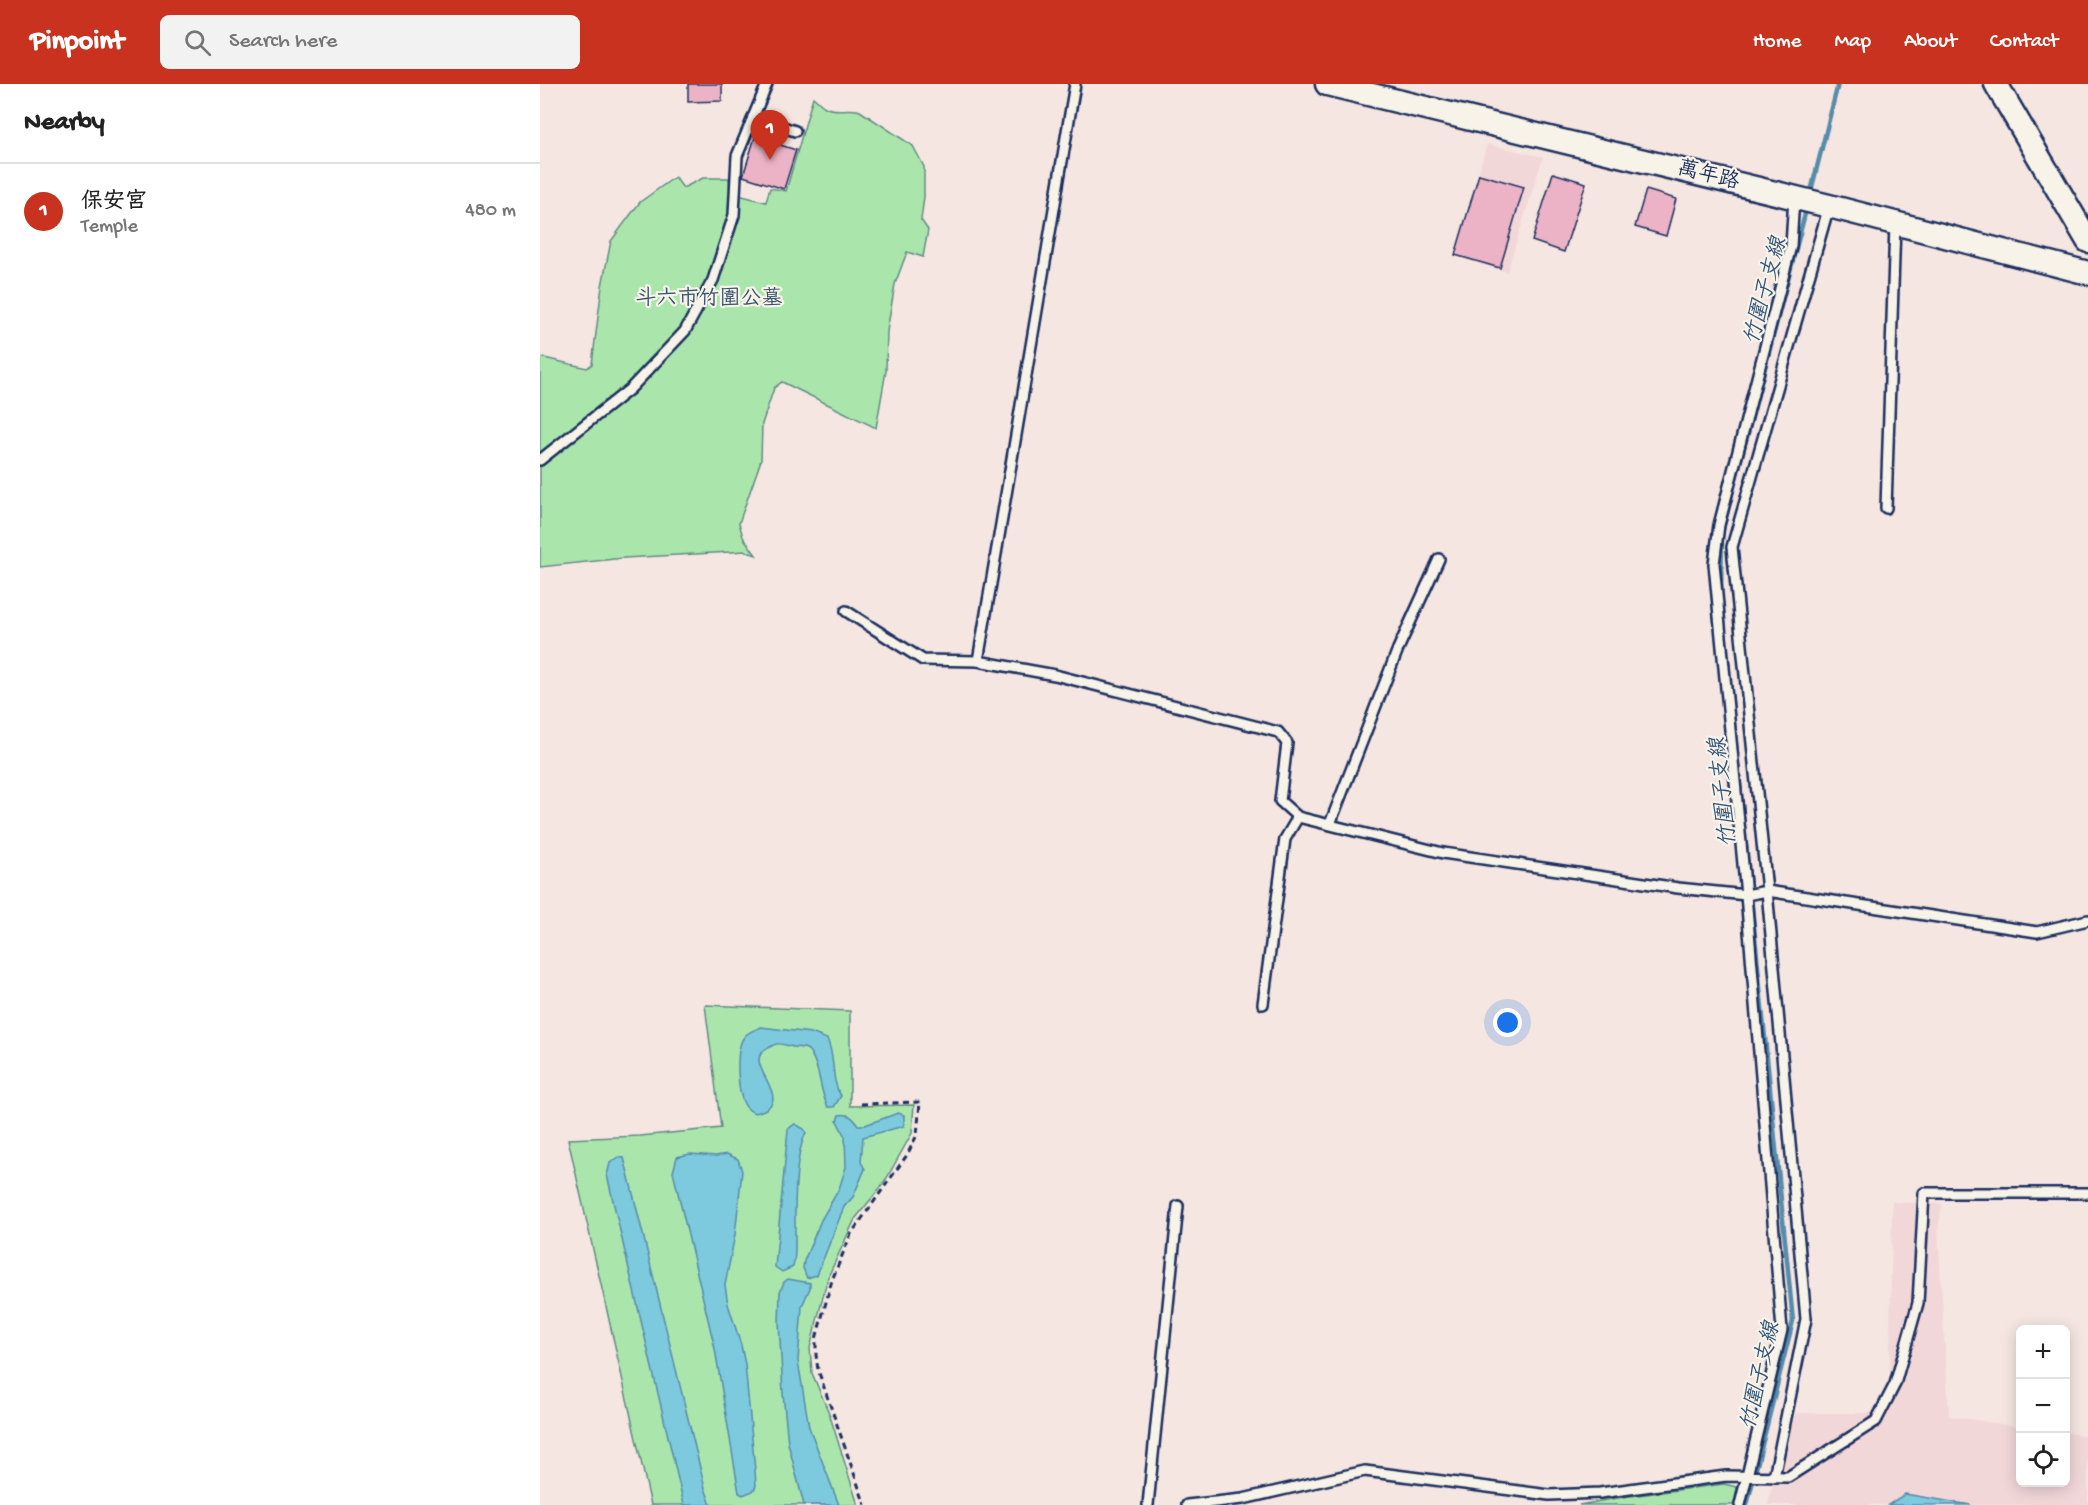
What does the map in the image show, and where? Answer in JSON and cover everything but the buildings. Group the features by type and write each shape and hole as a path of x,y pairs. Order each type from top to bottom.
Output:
{"street":[{"name":"萬年路","path":"1327,84 1794,197 2088,273"},
{"path":"1996,84 2088,241"}],"lane":[{"path":"540,460 630,389 685,331 713,280 734,215 737,156 767,84"},
{"path":"978,662 1075,84"},
{"path":"753,117 795,130"},
{"path":"1740,1505 1782,1330 1746,894 1714,564 1719,525 1791,246 1794,197"},
{"path":"1774,1477 1806,1319 1767,891 1732,548 1829,206"},
{"path":"1886,508 1895,224"},
{"path":"1330,824 1398,649 1439,559"},
{"path":"846,611 923,660 978,662 1055,675 1278,732 1287,743 1280,801 1298,817 1443,853 1678,888 1746,894 1767,891 2037,932 2088,920"},
{"path":"1263,1004 1285,839 1298,817"},
{"path":"1186,1505 1244,1499 1365,1472 1549,1495 1600,1493 1726,1476 1788,1477 1876,1421 1895,1384 1918,1303 1924,1193 2088,1193"},
{"path":"1148,1505 1178,1206"}],"path":[{"path":"861,1104 920,1102 917,1135 907,1155 851,1234 832,1280 816,1339 818,1370 865,1505"}],"shaded area":[{"path":"1487,144 1543,157 1507,272 1454,256"},
{"path":"1892,1202 1942,1204 1938,1230 1949,1416 2016,1426 2016,1487 2070,1487 2070,1434 2088,1436 2088,1505 1768,1505 1796,1413 1889,1413"}],"green space":[{"name":"斗六市竹圍公墓","path":"813,97 829,109 860,111 913,146 924,167 921,220 928,230 923,257 907,252 895,284 887,331 886,371 876,428 782,382 774,388 762,424 761,460 739,523 743,537 756,555 745,551 624,558 540,567 540,357 587,368 592,364 602,286 611,241 640,202 675,177 683,188 703,178 729,178 730,193 766,202 770,188 786,191"},
{"path":"705,1005 850,1011 850,1106 914,1105 912,1133 884,1183 855,1219 828,1277 810,1348 812,1373 829,1413 858,1505 651,1505 568,1139 640,1136 721,1128"},
{"path":"1724,1484 1737,1487 1734,1505 1579,1505 1623,1497"}],"water":[{"path":"761,1027 811,1033 827,1039 835,1082 841,1096 834,1107 828,1107 817,1067 810,1052 804,1048 779,1044 765,1050 760,1057 760,1065 772,1092 773,1101 768,1108 755,1113 746,1107 739,1080 739,1050 744,1037"},
{"path":"898,1113 904,1115 904,1126 863,1137 861,1162 865,1169 853,1197 844,1207 817,1275 807,1278 803,1268 804,1261 821,1220 839,1189 846,1167 845,1137 837,1121 839,1115 848,1115 858,1125 865,1125"},
{"path":"795,1124 804,1129 806,1133 797,1168 794,1263 793,1267 782,1272 775,1267 788,1129"},
{"path":"690,1154 716,1156 727,1154 738,1159 742,1171 735,1235 725,1285 745,1364 755,1470 756,1486 753,1491 743,1495 739,1493 715,1349 673,1172 677,1157"},
{"path":"619,1157 624,1158 627,1169 711,1505 684,1505 607,1175 610,1163"},
{"path":"788,1279 810,1283 802,1306 798,1361 809,1427 839,1505 804,1505 788,1443 779,1323 780,1292 784,1282"},
{"path":"1905,1494 1971,1505 1888,1505"}],"waterway":[{"name":"竹圍子支線","path":"1810,195 1838,84"},
{"name":"竹圍子支線","path":"1747,1505 1793,1321 1721,593 1722,533 1807,206"}],"place":[{"name":"保安宮","path":"770,160"}]}
